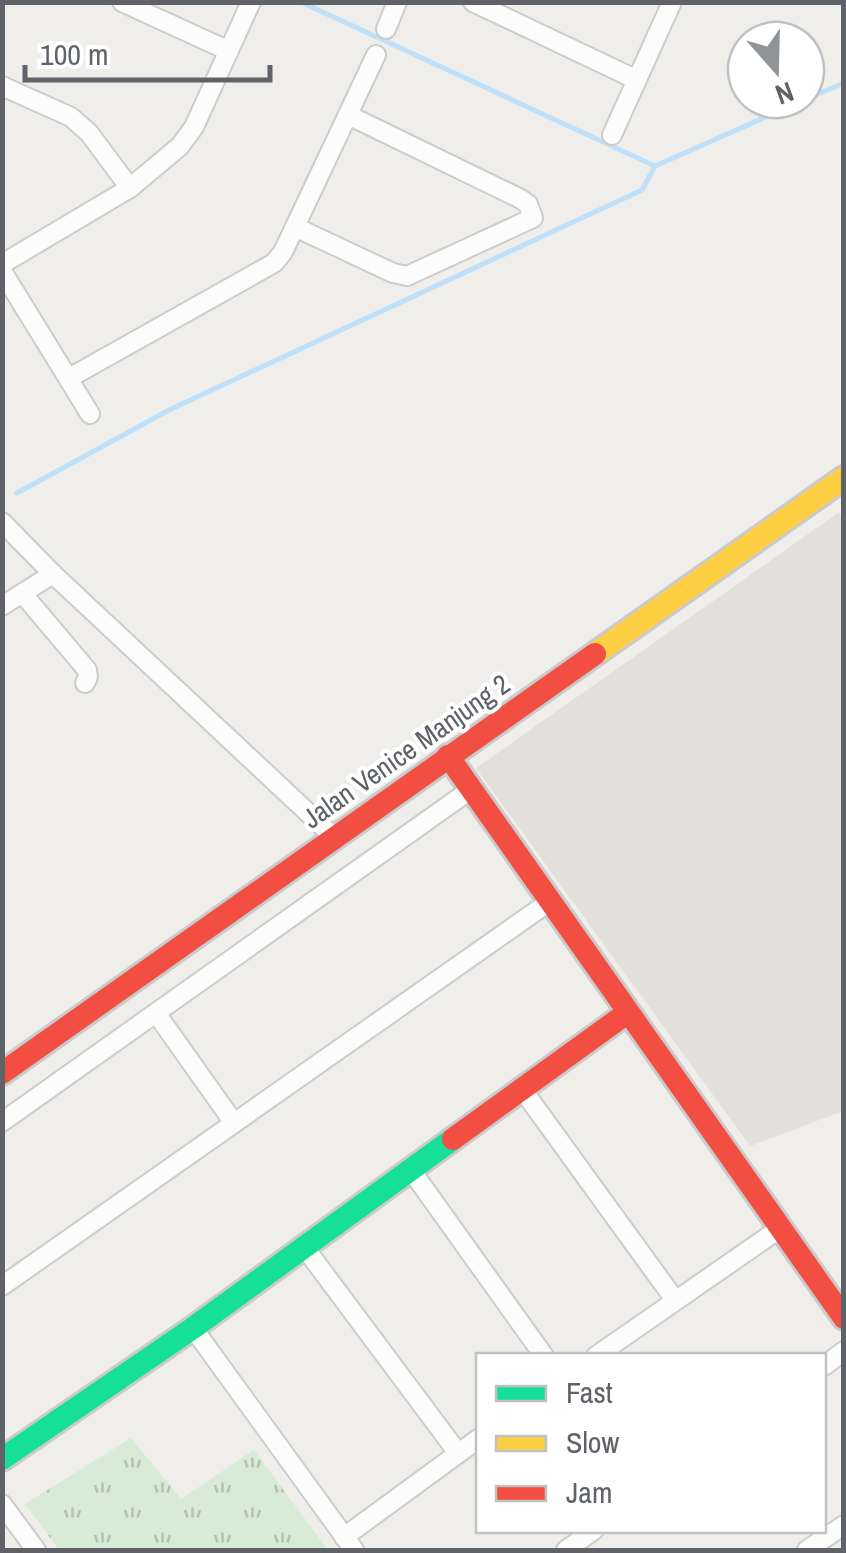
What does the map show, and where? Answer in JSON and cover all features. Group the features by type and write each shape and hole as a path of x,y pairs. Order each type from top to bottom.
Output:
{"street":[{"path":"122,2 229,50"},
{"path":"90,414 2,267 158,168 194,127 251,2"},
{"path":"386,29 397,2"},
{"path":"473,2 635,79"},
{"path":"612,134 672,2"},
{"path":"69,378 274,263 295,227 376,54"},
{"path":"2,86 71,116 89,133 130,188"},
{"path":"295,227 407,276 533,218 528,204 519,198 348,115"},
{"name":"Jalan Venice Manjung 2","path":"2,1073 844,478"},
{"path":"2,522 335,838"},
{"path":"2,606 53,574"},
{"path":"24,594 87,670 85,684"},
{"path":"448,756 844,1318"},
{"path":"2,1122 473,788"},
{"path":"2,1286 548,902"},
{"path":"2,1459 194,1328 627,1012"},
{"path":"156,1013 234,1123"},
{"path":"522,1089 675,1300"},
{"path":"411,1170 542,1353"},
{"path":"600,1353 782,1227"},
{"path":"304,1248 458,1454"},
{"path":"194,1328 349,1544 476,1440"},
{"path":"2,1504 36,1550"},
{"path":"807,1550 844,1525"},
{"path":"566,1550 590,1533"}],"shaded area":[{"path":"838,513 844,516 843,1111 750,1146 476,768"}],"green space":[{"path":"131,1438 181,1499 254,1450 328,1550 59,1550 25,1504"}],"waterway":[{"path":"301,2 655,166"},
{"path":"826,91 844,83"},
{"path":"17,493 171,409 642,190 655,166 759,120"}],"traffic: fast":[{"path":"2,1459 193,1328 453,1139"}],"traffic: slow":[{"path":"595,654 844,478"}],"traffic: jam":[{"path":"2,1073 595,654"},
{"path":"448,756 844,1318"},
{"path":"453,1139 627,1013"}]}
